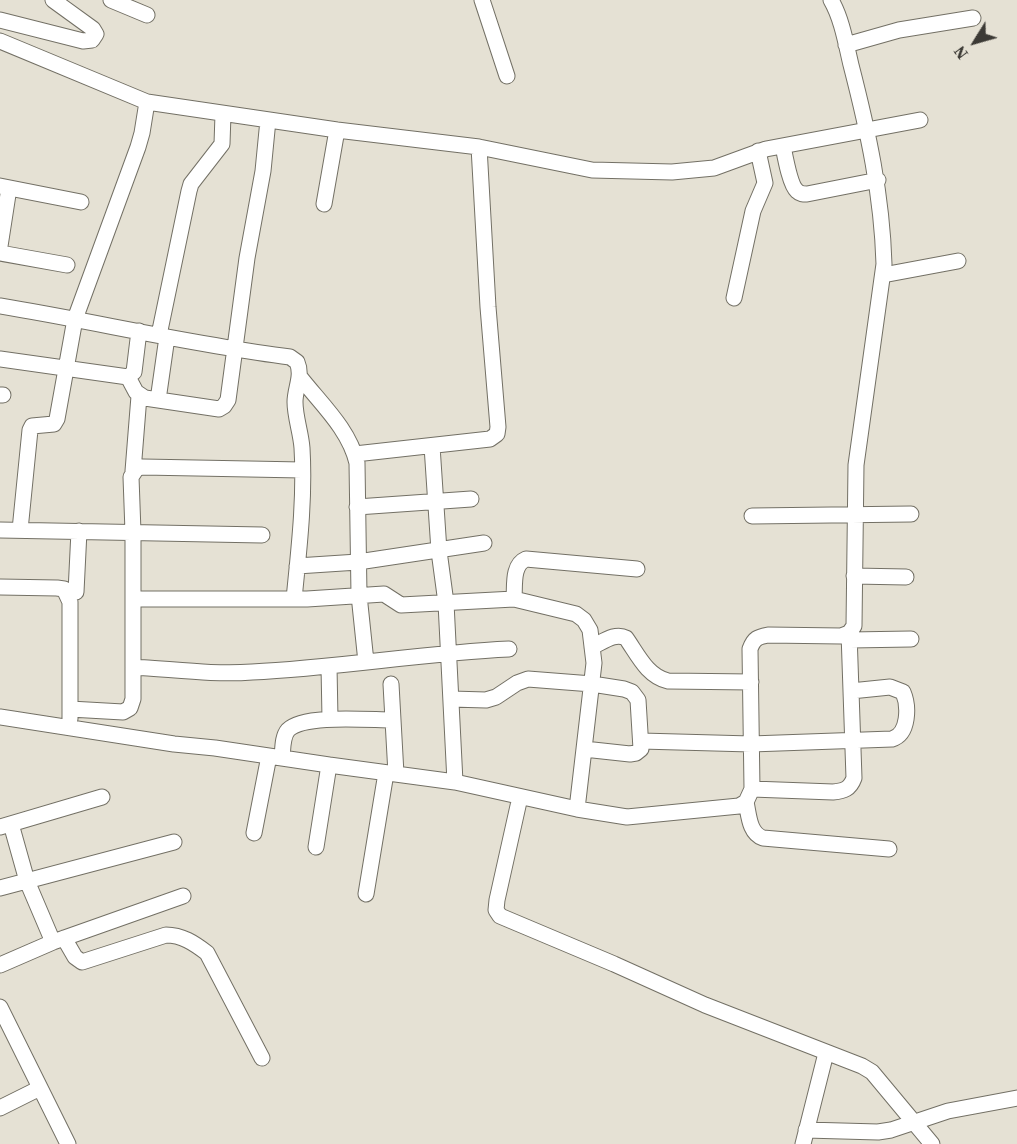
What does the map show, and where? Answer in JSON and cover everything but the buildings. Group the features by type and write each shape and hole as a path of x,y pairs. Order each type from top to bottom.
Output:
{"street":[{"path":"0,20 83,41 92,40 96,34 93,28 53,0"},
{"path":"111,0 147,15"},
{"path":"482,0 507,76"},
{"path":"0,717 174,744 455,782 577,809 627,817 739,806 749,796 843,791 851,787 854,778 849,636 854,626 856,465 883,275 884,252 878,180 868,131 839,19 831,0"},
{"path":"846,45 899,30 973,18"},
{"path":"0,41 147,102 337,130 479,147 592,170 672,172 714,168 758,151 920,120"},
{"path":"20,530 30,430 32,426 54,424 57,419 75,319 138,147 147,102"},
{"path":"158,400 163,336 189,191 191,184 222,144 223,114"},
{"path":"139,396 219,409 228,400 247,258 263,171 268,120"},
{"path":"324,204 337,130"},
{"path":"783,146 795,190 800,193 807,194 878,180"},
{"path":"355,454 490,439 496,434 498,427 488,307 479,147"},
{"path":"734,298 753,211 765,183 758,151"},
{"path":"0,246 4,187 81,202"},
{"path":"0,253 67,266"},
{"path":"883,275 958,261"},
{"path":"0,306 234,350 290,357 297,362 300,377 295,403 302,445 302,470 301,529 294,599"},
{"path":"0,359 128,377 134,372 139,331"},
{"path":"70,709 123,712 130,708 133,699 131,477 139,396 128,377"},
{"path":"300,377 338,422 355,454 359,595 366,662"},
{"path":"432,446 439,551 446,603 455,782"},
{"path":"133,471 143,467 302,470"},
{"path":"357,507 471,499"},
{"path":"752,516 911,514"},
{"path":"0,530 262,535"},
{"path":"76,592 79,531"},
{"path":"297,566 358,562 484,543"},
{"path":"514,599 516,567 520,561 526,559 637,569"},
{"path":"854,576 906,577"},
{"path":"0,588 57,588 64,589 68,594 70,602 70,727"},
{"path":"133,599 294,599 384,594 401,605 514,599 576,614 584,620 590,630 594,663 577,809"},
{"path":"592,647 621,635 626,638 650,672 658,679 751,682"},
{"path":"889,849 763,838 757,836 753,831 749,796 750,649 753,641 758,637 849,636 911,639"},
{"path":"133,667 240,673 329,666 449,651 509,649"},
{"path":"329,666 330,719"},
{"path":"451,699 486,700 528,679 592,684 632,692 638,700 641,749 630,754 584,749"},
{"path":"366,894 391,773 391,684"},
{"path":"641,741 751,744 899,737 904,731 905,724 907,700 903,692 890,687 851,691"},
{"path":"254,833 276,757 289,730 321,719 392,720"},
{"path":"316,847 329,765"},
{"path":"102,797 5,826 27,881 58,940 82,962 166,935 177,935 196,944 207,953 262,1058"},
{"path":"520,797 497,900 496,910 500,916 705,1005 862,1066 872,1072 932,1144"},
{"path":"0,888 174,842"},
{"path":"0,965 58,940 183,896"},
{"path":"0,1007 68,1144"},
{"path":"826,1053 804,1137 879,1138 913,1122 948,1111 1017,1098"},
{"path":"0,1108 40,1088"}]}
